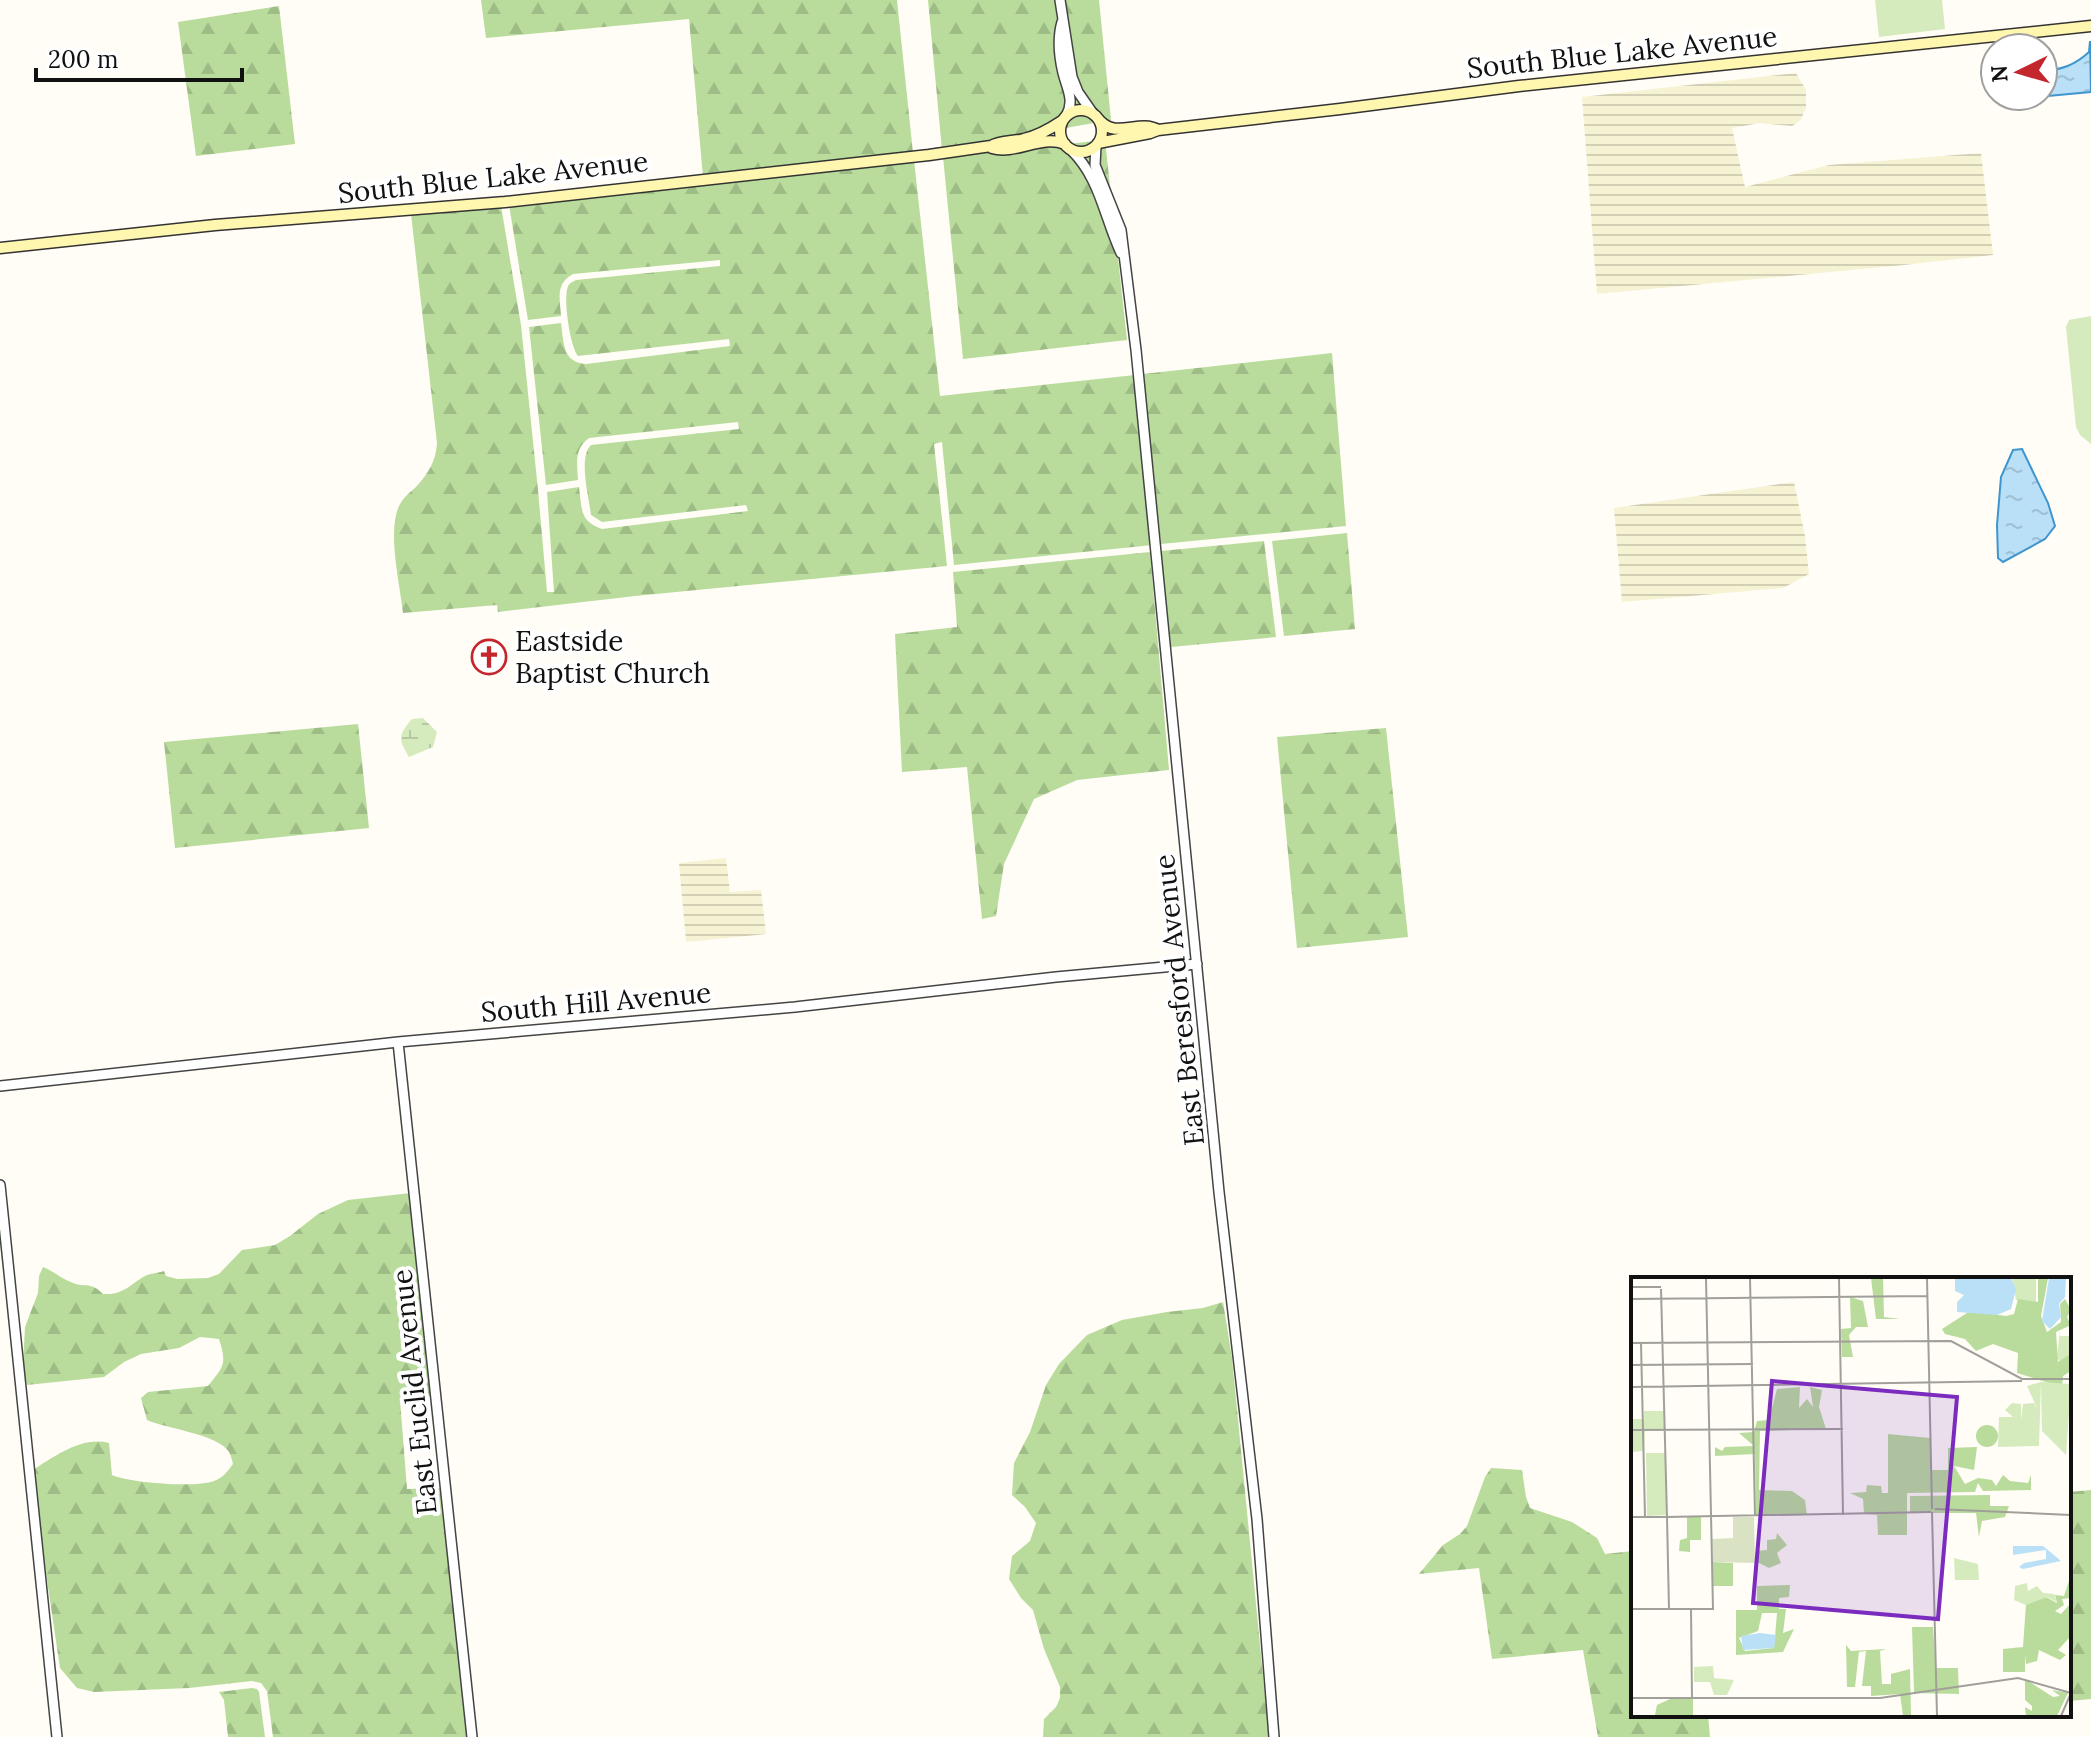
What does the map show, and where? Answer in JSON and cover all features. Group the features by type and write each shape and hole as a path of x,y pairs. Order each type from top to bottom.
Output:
{"main road":[{"name":"South Blue Lake Avenue","path":"1097,144 1158,130 1519,86 2091,26"},
{"path":"1083,110 1096,117 1102,131 1097,144 1083,152 1067,146 1060,133 1064,119 1071,112 1083,110"},
{"name":"South Blue Lake Avenue","path":"1096,117 1114,130 1148,126 1158,130"},
{"name":"South Blue Lake Avenue","path":"0,248 215,225 505,202 898,159 1023,139 1037,135 1064,119"},
{"name":"South Blue Lake Avenue","path":"991,146 995,150 1005,149 1048,140 1056,140 1067,146"}],"street":[{"path":"1060,0 1061,60 1071,100 1064,119"},
{"path":"1062,22 1067,35 1072,77 1078,92 1096,117"},
{"name":"East Beresford Avenue","path":"1097,144 1095,165 1121,230 1136,350 1219,1192 1257,1519 1274,1737"},
{"name":"East Beresford Avenue","path":"1067,146 1079,158 1096,185 1124,259"},
{"name":"South Hill Avenue","path":"0,1086 398,1042 795,1007 1197,964"},
{"name":"East Euclid Avenue","path":"398,1042 472,1737"},
{"path":"0,1185 57,1737"}],"shaded area":[{"path":"1796,73 1806,90 1806,108 1800,121 1792,126 1760,123 1732,128 1745,187 1829,165 1981,153 1993,255 1597,294 1582,97"},
{"path":"1794,482 1809,574 1783,588 1622,602 1614,508"},
{"path":"726,858 730,892 761,890 766,934 686,942 679,863"}],"green space":[{"path":"481,0 897,0 913,153 703,177 689,19 486,38"},
{"path":"928,0 1099,0 1111,120 942,150"},
{"path":"1875,0 1942,0 1945,29 1879,37"},
{"path":"279,6 295,144 196,156 178,22"},
{"path":"1105,140 1127,340 963,359 943,157"},
{"path":"914,160 940,396 1135,375 1153,545 954,565 942,442 934,444 947,566 498,612 497,605 403,613 394,544 396,517 402,500 431,467 437,443 411,214 501,206 521,325 547,592 554,592 547,492 579,487 585,518 602,529 748,511 746,505 602,522 591,515 585,478 585,459 591,445 739,429 738,422 589,438 579,452 578,480 546,485 529,327 561,323 568,355 572,360 586,364 730,346 729,339 578,356 572,343 567,314 567,288 576,280 720,266 720,260 573,274 561,287 561,316 528,320 509,205"},
{"path":"2091,316 2091,444 2076,427 2066,327 2069,320"},
{"path":"1332,353 1346,526 1161,544 1143,374"},
{"path":"1347,533 1355,629 1284,636 1272,541"},
{"path":"1264,541 1276,637 1171,647 1161,551"},
{"path":"1150,552 1169,770 1077,780 1034,799 1004,864 996,916 982,919 967,767 902,772 895,634 957,627 953,572"},
{"path":"423,718 437,732 433,747 409,757 401,741 402,733 412,719"},
{"path":"358,724 369,828 175,848 164,742"},
{"path":"1386,728 1408,937 1297,948 1277,737"},
{"path":"411,1193 431,1396 400,1400 407,1489 442,1488 468,1737 273,1737 267,1691 261,1683 252,1681 189,1688 94,1692 77,1688 60,1668 33,1470 69,1449 89,1442 109,1443 112,1475 133,1480 163,1484 205,1483 220,1478 233,1464 229,1452 214,1441 147,1420 141,1398 148,1392 208,1386 222,1364 219,1339 200,1337 179,1348 141,1354 104,1377 27,1385 23,1365 25,1327 38,1293 43,1267 103,1294 121,1291 145,1276 164,1271 166,1276 177,1279 208,1278 219,1274 242,1250 275,1245 318,1214 348,1200"},
{"path":"1223,1302 1232,1358 1269,1737 1043,1737 1044,1719 1056,1707 1060,1687 1044,1649 1033,1610 1009,1579 1012,1556 1030,1541 1036,1523 1012,1495 1014,1463 1030,1432 1046,1385 1059,1364 1087,1335 1122,1320"},
{"path":"1491,1468 1522,1470 1530,1508 1572,1522 1597,1538 1605,1554 1631,1551 1631,1717 1708,1717 1710,1737 1598,1737 1583,1650 1492,1659 1479,1568 1419,1574 1443,1545 1467,1526"},
{"path":"2091,1490 2091,1699 2071,1701 2071,1492"},
{"path":"252,1688 259,1692 265,1737 228,1737 224,1700 219,1692"}],"water":[{"path":"2090,41 2091,92 2059,95 2059,68 2089,52"},
{"path":"2022,449 2048,503 2055,526 2045,539 2003,562 1998,558 1997,525 2001,477 2013,450"}],"place":[{"name":"Eastside Baptist Church","path":"489,657"}]}
